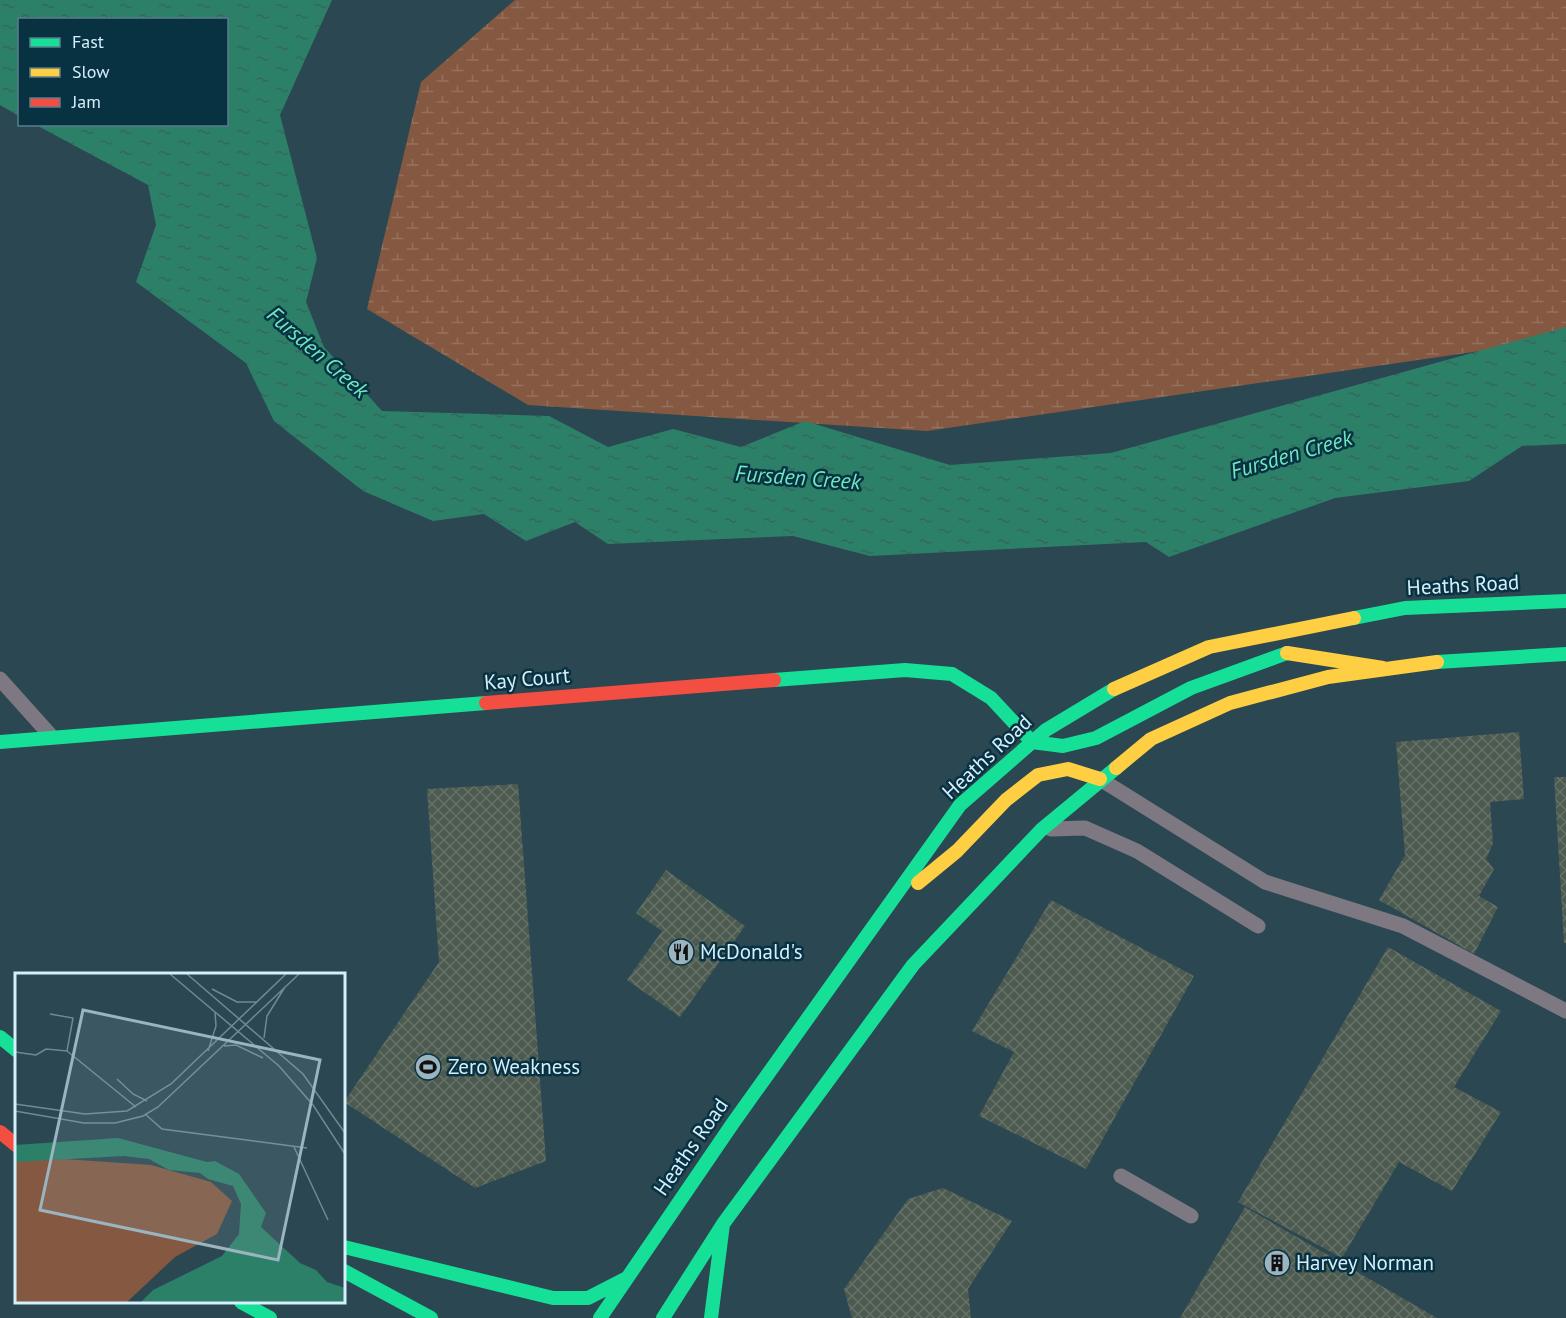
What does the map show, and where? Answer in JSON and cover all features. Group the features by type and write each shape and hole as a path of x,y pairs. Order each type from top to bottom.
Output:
{"main road":[{"name":"Heaths Road","path":"600,1318 733,1123 960,805 1046,730 1125,682 1209,647 1405,608 1566,601"},
{"path":"1032,742 1063,746 1096,738 1191,688 1283,652 1383,668"},
{"path":"663,1318 723,1224 913,965 1041,830 1151,739 1230,703 1328,677 1414,663 1566,654"},
{"name":"Kay Court","path":"0,742 905,670 952,675 991,698 1032,742"},
{"path":"885,911 957,851 1006,800 1038,775 1068,769 1100,779"},
{"path":"0,1037 15,1049"},
{"path":"0,1132 15,1144"},
{"path":"711,1318 723,1224"},
{"path":"345,1247 553,1298 588,1298 627,1278"},
{"path":"345,1272 431,1318"},
{"path":"243,1303 270,1318"}],"lane":[{"path":"0,679 52,738"},
{"path":"1100,779 1265,882 1315,896 1403,926 1566,1011"},
{"path":"1041,830 1085,828 1137,851 1258,926"},
{"path":"1121,1176 1191,1216"}],"green space":[{"path":"515,0 1566,0 1566,331 1487,350 927,431 528,405 367,309 421,82"}],"water":[{"name":"Fursden Creek","path":"0,0 332,0 280,115 317,258 306,302 324,347 382,411 549,416 608,447 673,429 741,447 805,421 950,465 1111,453 1566,327 1566,444 1522,446 1469,481 1335,498 1169,557 1146,542 870,556 793,536 608,544 575,522 526,541 484,514 433,521 363,491 274,421 246,363 136,282 156,225 148,185 38,126 228,126 228,18 18,18 18,115 0,105"}],"building":[{"path":"1519,732 1524,799 1490,802 1493,843 1486,859 1494,869 1479,896 1498,907 1474,954 1379,900 1405,855 1396,742"},
{"path":"1554,777 1566,777 1566,943 1564,943"},
{"path":"518,784 546,1161 475,1188 345,1103 439,962 427,789"},
{"path":"666,870 745,926 680,1017 627,980 662,931 636,913"},
{"path":"1051,900 1194,976 1086,1169 979,1116 1014,1052 972,1031"},
{"path":"1388,947 1501,1011 1454,1087 1501,1112 1452,1191 1399,1162 1342,1258 1238,1202"},
{"path":"943,1188 1012,1221 968,1289 971,1318 852,1318 844,1289 908,1199"},
{"name":"Harvey Norman","path":"1245,1207 1437,1318 1180,1318"}],"traffic: fast":[{"path":"1354,618 1405,608 1566,601"},
{"path":"774,680 905,670 952,674 991,698 1032,742 1063,746 1096,738 1191,688 1287,653"},
{"path":"1437,662 1566,654"},
{"path":"600,1318 733,1123 960,805 1046,730 1114,689"},
{"path":"0,742 486,703"},
{"path":"663,1318 723,1224 913,965 1041,830 1116,768"},
{"path":"0,1037 15,1049"},
{"path":"711,1318 723,1224"},
{"path":"345,1247 553,1298 588,1298 627,1278"},
{"path":"345,1272 431,1318"},
{"path":"243,1303 270,1318"}],"traffic: slow":[{"path":"1114,689 1209,647 1354,618"},
{"path":"1287,653 1383,668"},
{"path":"1116,768 1151,739 1230,703 1328,677 1437,662"},
{"path":"918,883 957,851 1006,800 1038,775 1068,769 1100,779"}],"traffic: jam":[{"path":"486,703 774,680"},
{"path":"0,1132 15,1144"}],"place":[{"name":"McDonald's","path":"681,952"},
{"name":"Zero Weakness","path":"428,1067"},
{"name":"Harvey Norman","path":"1277,1263"}]}
